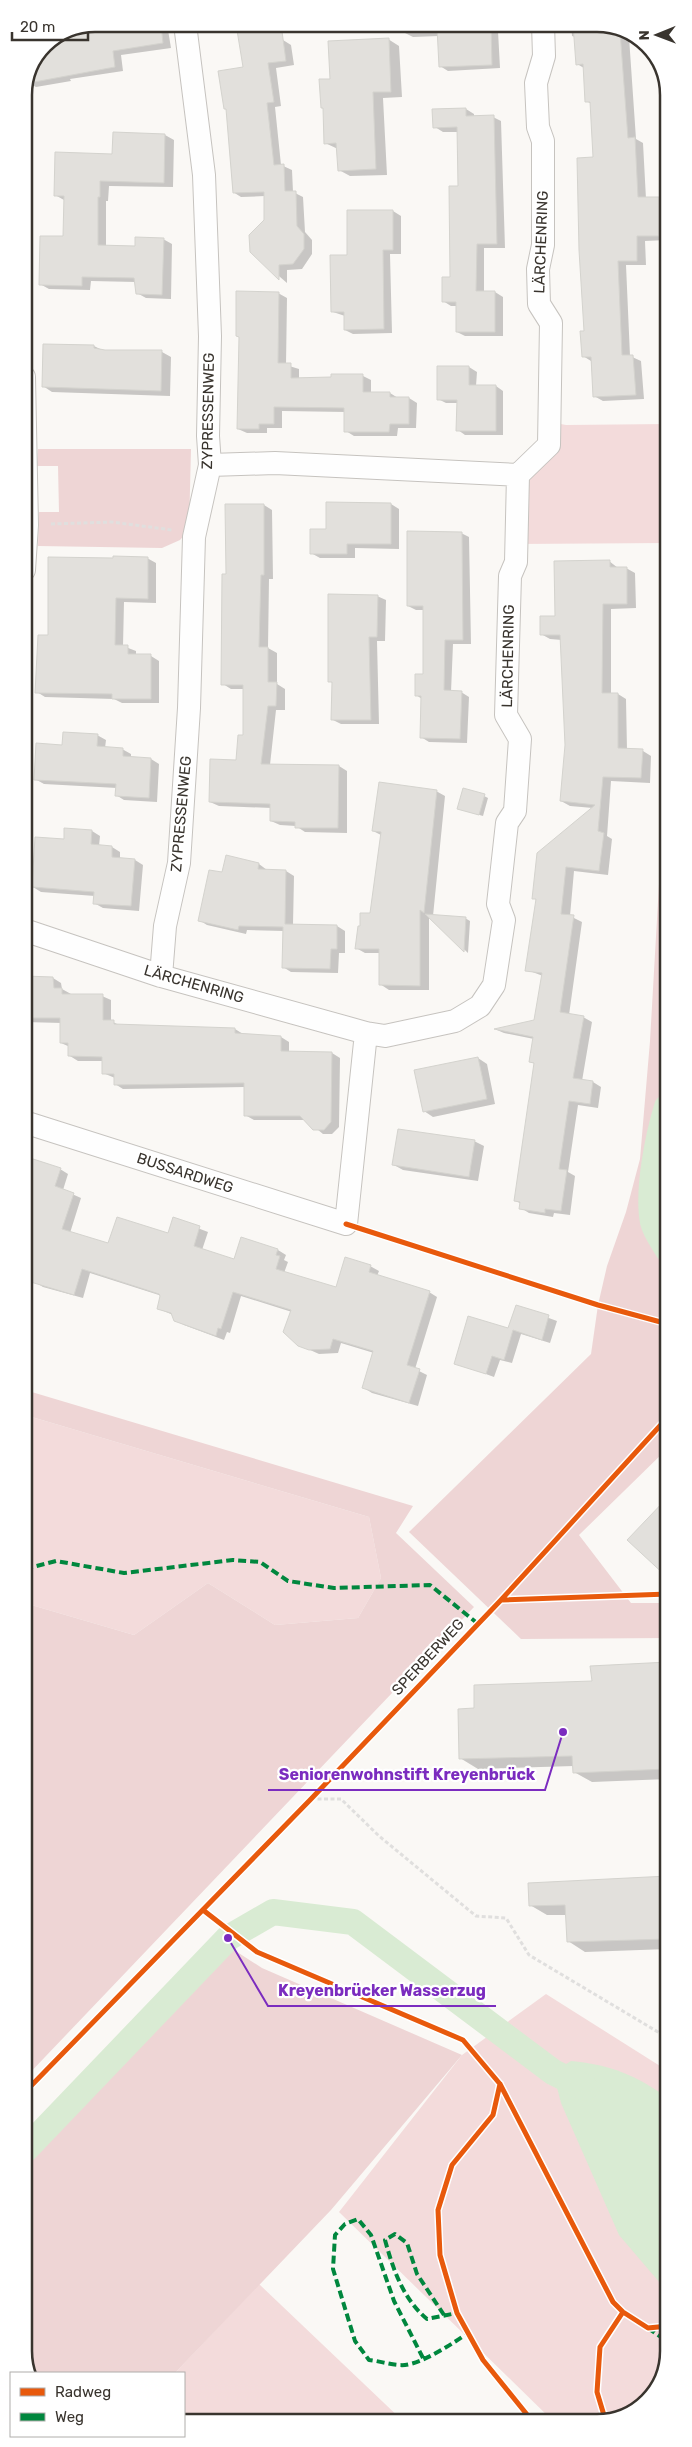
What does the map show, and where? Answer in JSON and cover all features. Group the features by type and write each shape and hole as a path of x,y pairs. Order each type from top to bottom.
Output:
{"street":[{"name":"ZYPRESSENWEG","path":"161,976 165,926 178,864 189,708 194,537 210,465 208,436 210,336 204,175 187,32"},
{"name":"LÄRCHENRING","path":"32,933 161,976 366,1033 385,1036 455,1021 480,1006 494,985 504,920 498,904 507,823 515,811 520,739 506,715 510,576 516,562 518,475 550,445 551,323 539,304 538,269 544,245 543,142 538,127 536,83 544,56 543,33"},
{"path":"210,465 275,464 518,475"},
{"name":"BUSSARDWEG","path":"32,1125 346,1224 366,1033"}],"path":[{"path":"32,525 112,522 176,530 194,537"},
{"path":"304,1806 318,1792"},
{"path":"311,1799 341,1799 379,1836 476,1916 506,1918 529,1955 660,2033"}],"shaded area":[{"path":"550,422 566,425 660,424 660,543 517,544 518,475"},
{"path":"38,449 191,449 189,530 180,540 162,548 38,546 39,512 59,512 58,466 37,466"},
{"path":"660,867 660,1456 579,1535 631,1603 660,1603 660,1638 521,1639 409,1532 591,1354 598,1305 607,1266 626,1212 640,1159 650,1041"},
{"path":"32,1392 413,1506 396,1533 474,1607 32,2071 32,1605 134,1635 208,1583 275,1625 358,1618 381,1578 369,1517 32,1417"},
{"path":"32,1417 369,1517 381,1578 358,1618 275,1625 208,1583 134,1635 32,1605"},
{"path":"231,1948 262,1968 462,2055 331,2210 176,2372 36,2372 32,2352 32,2157"},
{"path":"546,1994 660,2066 660,2352 656,2372 647,2390 638,2399 621,2410 597,2414 546,2414 339,2212 462,2055"},
{"path":"571,2061 599,2065 634,2077 660,2093 660,2283 619,2235 561,2103 553,2072"},
{"path":"259,2284 396,2414 185,2414 185,2372 176,2372"}],"building":[{"path":"95,32 162,32 163,43 113,51 115,67 34,82 37,71 43,60 60,43 71,37"},
{"path":"237,32 282,32 286,61 268,63 274,102 267,103 274,165 284,164 285,191 296,191 297,226 304,234 304,249 293,264 279,265 279,280 250,252 249,235 264,220 264,192 233,193 226,109 224,109 218,71 243,67"},
{"path":"437,33 491,33 492,65 439,67"},
{"path":"574,33 601,33 620,37 628,138 635,137 638,197 659,197 659,236 637,236 637,261 618,261 622,355 633,355 636,395 593,397 591,357 582,357 580,331 584,331 579,250 577,158 593,157 590,102 585,102 583,64 576,65"},
{"path":"389,38 391,92 373,92 376,169 338,171 336,143 324,144 323,108 321,108 319,79 330,79 328,41"},
{"path":"466,108 466,116 494,115 497,244 477,244 476,291 495,291 495,332 456,332 456,302 442,302 442,277 450,277 449,186 458,186 457,127 433,128 432,109"},
{"path":"113,132 165,134 164,183 100,181 100,197 98,197 98,245 135,246 135,237 164,238 162,295 136,294 134,278 82,277 82,286 39,285 40,236 63,236 64,196 54,196 55,152 112,154"},
{"path":"347,210 393,210 393,250 383,250 384,329 344,330 344,312 331,312 330,255 347,255"},
{"path":"236,291 279,292 278,363 291,363 291,378 331,377 331,374 363,374 363,392 390,392 390,397 409,397 409,424 390,424 389,432 344,432 344,408 274,407 274,424 259,424 259,429 237,429 239,337 236,336"},
{"path":"43,344 94,345 94,348 105,350 162,350 161,391 42,387"},
{"path":"437,366 469,366 469,385 496,385 496,431 456,431 457,400 437,400"},
{"path":"326,502 391,503 391,544 347,544 347,554 310,554 310,529 326,529"},
{"path":"225,504 264,504 264,575 261,575 259,647 268,647 268,682 277,682 276,706 268,706 261,764 339,765 338,828 295,828 295,822 270,821 270,804 209,802 210,759 236,760 238,735 243,735 243,685 221,685 222,574 226,574"},
{"path":"407,531 462,532 463,640 445,640 444,690 462,691 460,739 420,738 421,696 415,696 415,674 423,674 423,606 407,606"},
{"path":"113,556 148,557 148,599 116,598 115,645 128,645 128,654 151,654 151,699 112,699 112,694 35,693 38,635 48,635 48,557 113,558"},
{"path":"610,560 610,567 627,567 627,604 603,604 602,693 618,693 618,748 643,749 641,778 603,777 598,831 604,833 599,871 566,867 561,914 574,915 560,1012 584,1016 573,1078 593,1081 590,1104 569,1101 559,1169 567,1170 561,1211 545,1209 545,1213 519,1209 520,1202 514,1201 534,1063 529,1062 533,1037 494,1029 534,1020 542,973 525,971 536,899 532,899 537,853 595,805 560,801 565,745 560,635 540,635 540,616 555,616 554,561"},
{"path":"328,594 378,595 377,637 369,637 371,720 331,720 332,682 328,682"},
{"path":"63,732 98,734 97,746 123,748 123,756 151,758 149,798 115,796 116,784 34,780 36,743 62,745"},
{"path":"379,782 437,790 424,913 420,910 420,986 379,985 379,949 355,949 358,926 360,926 360,913 370,913 381,832 372,831"},
{"path":"463,788 485,794 479,815 457,809"},
{"path":"64,828 92,830 91,844 112,846 112,857 135,859 131,906 93,904 94,892 32,887 35,837 64,839"},
{"path":"226,855 259,863 258,869 286,870 285,924 337,925 337,949 331,949 330,969 282,968 283,927 239,926 238,930 198,921 209,870 222,872"},
{"path":"425,914 466,917 464,952"},
{"path":"32,976 53,977 54,988 62,988 62,994 103,994 103,1020 114,1020 114,1024 235,1028 235,1033 281,1036 281,1051 332,1052 331,1122 324,1130 313,1130 300,1116 244,1116 244,1083 114,1085 114,1074 102,1074 102,1057 68,1056 68,1043 60,1043 60,1018 32,1018"},
{"path":"478,1057 487,1099 423,1112 414,1070"},
{"path":"398,1129 475,1140 469,1177 392,1165"},
{"path":"32,1159 61,1168 55,1186 74,1193 62,1229 108,1243 117,1217 168,1233 173,1217 200,1226 194,1246 234,1259 241,1237 278,1249 276,1255 280,1256 276,1269 336,1287 345,1257 371,1265 369,1272 430,1291 407,1365 420,1369 409,1403 362,1388 373,1351 333,1339 330,1349 309,1350 298,1346 283,1332 291,1310 233,1292 221,1329 218,1328 216,1336 174,1321 171,1313 157,1309 159,1294 82,1269 74,1295 32,1282"},
{"path":"516,1305 549,1315 542,1340 513,1330 504,1360 492,1356 486,1374 454,1364 468,1316 508,1328"},
{"path":"660,1505 660,1571 627,1540"},
{"path":"660,1662 660,1769 573,1773 572,1756 459,1759 458,1709 474,1708 474,1685 592,1681 590,1666"},
{"path":"660,1876 660,1939 567,1942 565,1905 529,1906 528,1883"}],"waterway":[{"path":"660,1133 651,1195 653,1222 660,1238"},
{"path":"653,1201 660,1201"},
{"path":"32,2143 228,1938 273,1912 353,1922 553,2072 585,2088"}],"marked path":[{"path":"32,1567 56,1561 124,1573 233,1560 260,1562 288,1581 334,1588 430,1585 477,1623"},
{"path":"423,2358 394,2301 371,2235 358,2219 345,2224 335,2235 333,2269 355,2341 369,2360 396,2365 412,2364 437,2352 468,2333"},
{"path":"444,2315 417,2274 407,2243 395,2234 385,2240 400,2283 411,2302 419,2311 427,2319 457,2313"},
{"path":"648,2328 660,2336"}],"cycle path":[{"path":"346,1224 598,1305 660,1322"},
{"name":"SPERBERWEG","path":"32,2085 311,1799 501,1600 660,1426"},
{"path":"501,1600 660,1594"},
{"path":"203,1910 257,1952 463,2040 500,2084 613,2302 623,2312 648,2328 660,2327"},
{"path":"500,2084 493,2115 452,2165 438,2210 440,2255 457,2313 483,2360 527,2414"},
{"path":"603,2413 597,2392 600,2347 623,2312"}],"place":[{"name":"Seniorenwohnstift Kreyenbrück","path":"563,1732"},
{"name":"Kreyenbrücker Wasserzug","path":"228,1938"}]}
